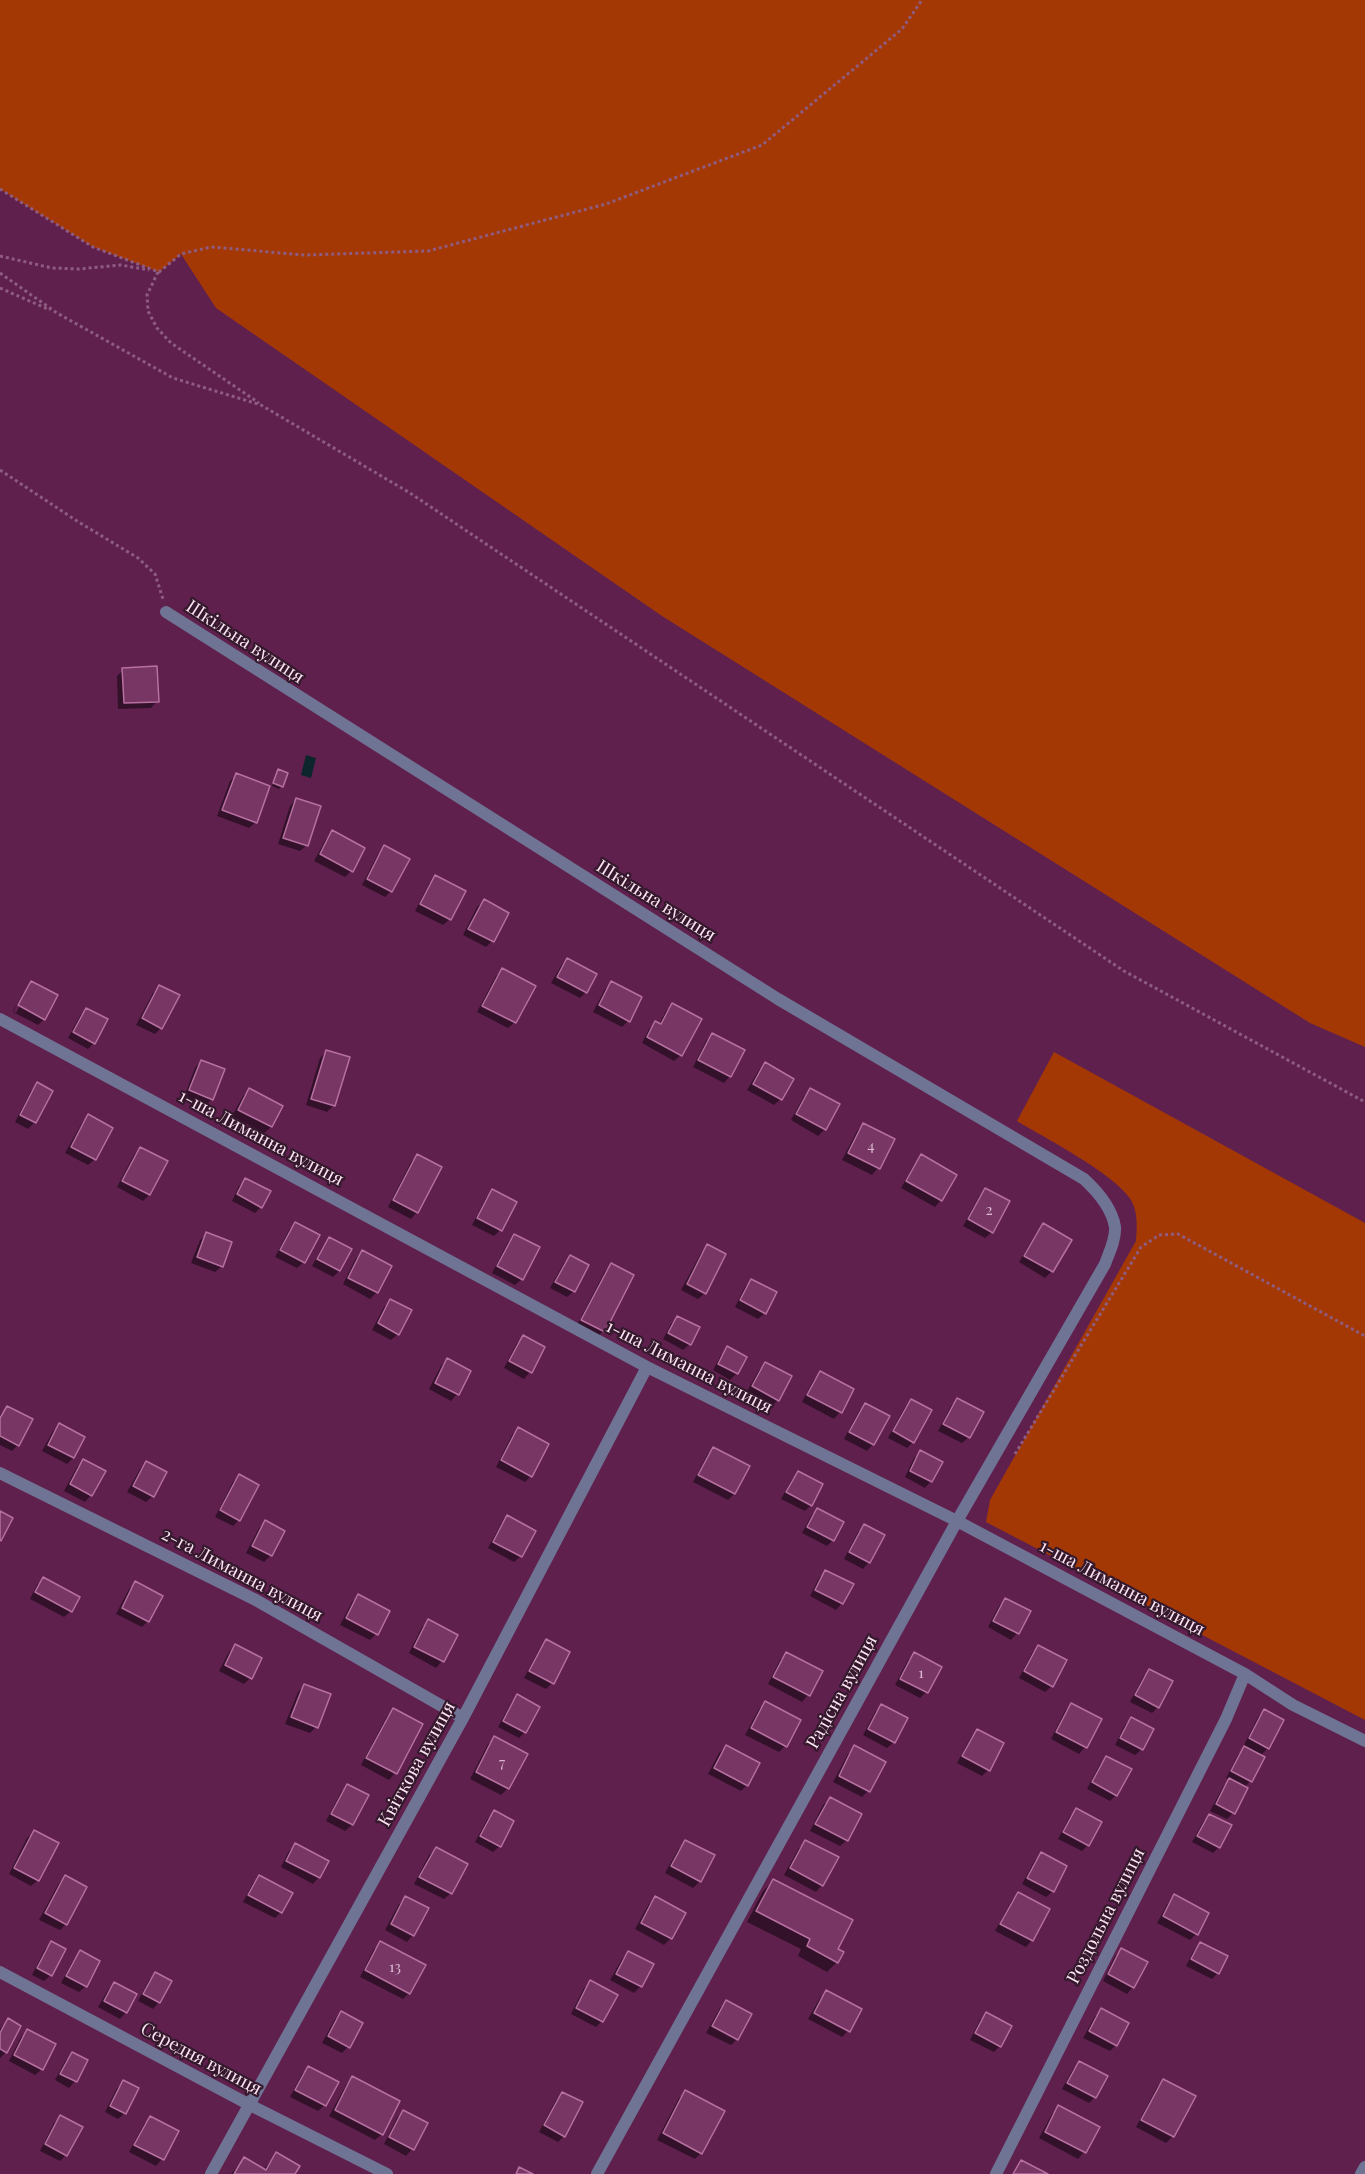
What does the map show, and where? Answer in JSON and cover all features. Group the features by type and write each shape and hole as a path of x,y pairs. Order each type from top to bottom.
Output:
{"street":[{"name":"Шкільна вулиця","path":"166,612 778,999 1084,1179 1097,1191 1115,1227"},
{"name":"1-ша Лиманна вулиця","path":"0,1019 647,1367 957,1521 1245,1674 1293,1705 1365,1741"},
{"name":"Радісна вулиця","path":"597,2174 957,1521 1105,1264 1115,1227"},
{"name":"Квіткова вулиця","path":"211,2174 463,1718 647,1367"},
{"name":"2-га Лиманна вулиця","path":"0,1473 254,1599 463,1718"},
{"name":"Роздольна вулиця","path":"996,2174 1226,1719 1245,1674"},
{"name":"Середня вулиця","path":"0,1972 250,2106 387,2174"},
{"path":"1361,2174 1365,2167"}],"path":[{"path":"922,0 902,29 762,145 606,204 428,251 305,255 211,247 181,254 159,272 147,296 148,311 157,328 171,343 261,405 410,493 1124,971 1365,1102"},
{"path":"0,189 93,247 159,272"},
{"path":"0,256 52,268 79,269 121,265 159,272"},
{"path":"0,273 57,313"},
{"path":"0,288 57,313 173,378 261,405"},
{"path":"0,470 138,558 155,574 166,612"},
{"path":"1012,1457 1141,1247 1159,1235 1178,1234 1365,1336"}],"shaded area":[{"path":"0,0 1365,0 1365,1047 1310,1023 662,616 216,308 181,254 159,272 93,247 0,189"},
{"path":"1054,1052 1365,1223 1365,1720 986,1522 990,1500 1136,1241 1135,1210 1123,1190 1095,1168 1017,1121"}],"water":[{"path":"306,755 316,758 311,778 301,775"}],"building":[{"path":"157,666 159,702 124,703 122,668"},
{"path":"278,769 288,773 283,787 273,783"},
{"path":"236,773 270,786 257,823 222,810"},
{"path":"296,798 321,806 308,846 283,838"},
{"path":"332,830 365,848 353,872 320,854"},
{"path":"384,845 410,859 392,892 367,879"},
{"path":"435,875 466,891 451,920 420,904"},
{"path":"484,899 509,913 494,942 468,929"},
{"path":"567,958 597,974 587,993 557,977"},
{"path":"502,968 536,986 516,1023 482,1006"},
{"path":"31,981 58,995 45,1020 18,1005"},
{"path":"611,981 642,997 630,1022 599,1005"},
{"path":"159,985 180,995 162,1029 142,1018"},
{"path":"672,1003 702,1019 682,1056 647,1037 655,1021 661,1024"},
{"path":"86,1008 108,1019 95,1044 73,1032"},
{"path":"712,1033 745,1050 731,1077 698,1060"},
{"path":"326,1050 350,1057 335,1106 311,1099"},
{"path":"201,1060 225,1069 213,1100 189,1090"},
{"path":"765,1062 794,1079 782,1100 753,1084"},
{"path":"37,1082 53,1091 36,1123 20,1115"},
{"path":"249,1088 283,1106 272,1127 238,1110"},
{"path":"810,1088 840,1104 826,1130 796,1114"},
{"path":"88,1114 113,1128 96,1160 71,1147"},
{"path":"863,1123 895,1139 880,1169 848,1153"},
{"path":"140,1147 168,1161 150,1195 122,1181"},
{"path":"417,1154 442,1167 418,1213 393,1200"},
{"path":"921,1154 957,1175 942,1201 906,1181"},
{"path":"245,1178 271,1191 262,1208 237,1194"},
{"path":"985,1188 1010,1201 993,1233 968,1219"},
{"path":"492,1189 517,1202 502,1231 477,1218"},
{"path":"295,1222 320,1235 305,1263 280,1250"},
{"path":"1043,1223 1072,1240 1053,1272 1024,1256"},
{"path":"206,1232 232,1242 223,1267 197,1257"},
{"path":"514,1234 540,1247 523,1280 497,1266"},
{"path":"329,1237 352,1249 340,1271 317,1259"},
{"path":"707,1244 726,1254 706,1294 687,1284"},
{"path":"362,1250 392,1266 378,1293 348,1278"},
{"path":"570,1255 589,1265 575,1292 555,1282"},
{"path":"611,1263 634,1275 605,1332 581,1320"},
{"path":"751,1279 777,1292 766,1314 740,1300"},
{"path":"390,1299 412,1310 399,1335 378,1323"},
{"path":"677,1316 700,1327 691,1345 668,1333"},
{"path":"523,1335 545,1347 532,1373 509,1361"},
{"path":"727,1346 747,1357 738,1374 718,1364"},
{"path":"447,1358 471,1371 459,1395 435,1383"},
{"path":"765,1362 792,1376 779,1401 752,1386"},
{"path":"820,1371 854,1389 842,1413 807,1395"},
{"path":"957,1398 984,1412 970,1438 943,1424"},
{"path":"911,1399 932,1410 914,1443 893,1431"},
{"path":"865,1403 890,1416 874,1445 849,1432"},
{"path":"7,1406 33,1419 19,1446 0,1436 0,1418"},
{"path":"59,1423 85,1437 74,1458 48,1445"},
{"path":"518,1427 549,1444 532,1477 501,1460"},
{"path":"713,1447 750,1466 735,1494 698,1475"},
{"path":"920,1450 943,1462 932,1482 910,1471"},
{"path":"83,1459 106,1471 92,1496 70,1484"},
{"path":"146,1461 167,1472 154,1497 133,1486"},
{"path":"798,1471 823,1484 812,1506 786,1492"},
{"path":"239,1474 259,1485 240,1521 220,1510"},
{"path":"817,1508 844,1522 834,1541 807,1527"},
{"path":"0,1511 13,1518 1,1541 0,1540"},
{"path":"507,1515 536,1531 522,1557 493,1542"},
{"path":"265,1520 285,1531 272,1556 252,1546"},
{"path":"864,1524 885,1535 870,1563 849,1552"},
{"path":"825,1570 854,1584 843,1604 815,1590"},
{"path":"43,1577 80,1597 72,1612 35,1592"},
{"path":"135,1581 163,1596 149,1622 122,1608"},
{"path":"358,1594 390,1611 378,1635 346,1618"},
{"path":"1005,1598 1031,1611 1019,1634 993,1621"},
{"path":"428,1619 458,1635 444,1662 414,1647"},
{"path":"546,1639 570,1652 554,1684 529,1671"},
{"path":"235,1644 262,1658 252,1679 225,1665"},
{"path":"1038,1645 1067,1660 1053,1687 1024,1671"},
{"path":"786,1652 823,1671 810,1696 773,1677"},
{"path":"914,1652 942,1667 928,1693 900,1679"},
{"path":"1149,1669 1173,1681 1159,1708 1135,1695"},
{"path":"304,1684 331,1694 318,1728 291,1717"},
{"path":"517,1694 540,1707 526,1733 503,1721"},
{"path":"765,1701 801,1720 787,1747 751,1728"},
{"path":"1071,1703 1102,1719 1087,1748 1056,1732"},
{"path":"881,1704 908,1718 895,1743 868,1729"},
{"path":"393,1708 423,1724 397,1774 366,1758"},
{"path":"1264,1709 1284,1720 1269,1749 1249,1738"},
{"path":"1131,1717 1154,1729 1143,1750 1120,1738"},
{"path":"977,1729 1004,1743 990,1771 962,1756"},
{"path":"494,1736 528,1754 509,1789 476,1772"},
{"path":"726,1745 760,1763 748,1786 714,1768"},
{"path":"854,1745 886,1762 870,1792 839,1776"},
{"path":"1244,1746 1265,1757 1252,1782 1231,1771"},
{"path":"1106,1756 1132,1769 1117,1796 1092,1782"},
{"path":"1229,1778 1248,1788 1235,1814 1216,1804"},
{"path":"347,1784 369,1795 353,1825 331,1814"},
{"path":"830,1797 862,1814 848,1841 815,1824"},
{"path":"1076,1808 1102,1822 1089,1846 1063,1832"},
{"path":"494,1810 514,1821 501,1847 480,1836"},
{"path":"1209,1814 1232,1825 1220,1848 1197,1836"},
{"path":"34,1830 59,1843 39,1881 14,1868"},
{"path":"685,1840 715,1855 701,1882 671,1866"},
{"path":"805,1840 839,1857 823,1886 790,1868"},
{"path":"295,1843 329,1861 320,1878 286,1861"},
{"path":"436,1847 468,1864 452,1894 419,1877"},
{"path":"1041,1852 1067,1866 1054,1892 1027,1878"},
{"path":"65,1875 87,1887 67,1925 45,1913"},
{"path":"259,1875 293,1893 282,1913 248,1895"},
{"path":"773,1879 853,1920 838,1949 844,1952 838,1963 807,1946 810,1939 756,1911"},
{"path":"1018,1892 1050,1909 1033,1941 1000,1924"},
{"path":"1174,1894 1209,1913 1198,1935 1163,1916"},
{"path":"405,1896 429,1908 414,1936 391,1924"},
{"path":"655,1896 686,1913 672,1939 641,1923"},
{"path":"51,1941 66,1949 52,1976 37,1968"},
{"path":"380,1941 426,1965 410,1994 365,1970"},
{"path":"1200,1942 1228,1956 1219,1974 1191,1959"},
{"path":"1121,1948 1148,1962 1134,1988 1108,1974"},
{"path":"80,1950 100,1961 87,1987 66,1976"},
{"path":"628,1951 654,1964 642,1987 616,1974"},
{"path":"155,1972 172,1981 160,2003 143,1994"},
{"path":"590,1980 618,1995 603,2022 576,2008"},
{"path":"114,1982 137,1994 127,2013 104,2001"},
{"path":"826,1990 862,2009 850,2032 814,2013"},
{"path":"726,2000 752,2014 738,2040 712,2026"},
{"path":"1101,2008 1129,2023 1117,2046 1089,2031"},
{"path":"341,2011 363,2023 350,2048 328,2036"},
{"path":"986,2012 1012,2026 1001,2047 975,2033"},
{"path":"8,2018 21,2026 7,2053 0,2049 0,2033"},
{"path":"27,2029 56,2044 43,2070 14,2055"},
{"path":"72,2052 88,2060 77,2082 60,2074"},
{"path":"1079,2061 1108,2076 1096,2098 1067,2083"},
{"path":"308,2066 339,2082 326,2106 295,2090"},
{"path":"352,2076 400,2101 383,2135 335,2110"},
{"path":"1163,2079 1196,2096 1174,2137 1141,2120"},
{"path":"123,2080 139,2088 126,2114 110,2106"},
{"path":"685,2090 725,2111 702,2154 663,2133"},
{"path":"562,2092 583,2102 565,2137 544,2125"},
{"path":"1058,2105 1100,2127 1086,2153 1045,2132"},
{"path":"403,2110 428,2123 414,2150 389,2137"},
{"path":"60,2115 83,2127 67,2156 45,2144"},
{"path":"150,2116 179,2131 164,2160 134,2145"},
{"path":"276,2152 300,2166 295,2174 234,2174 244,2157 266,2170"},
{"path":"1021,2160 1048,2174 1013,2174"},
{"path":"519,2167 533,2174 516,2174"}]}
